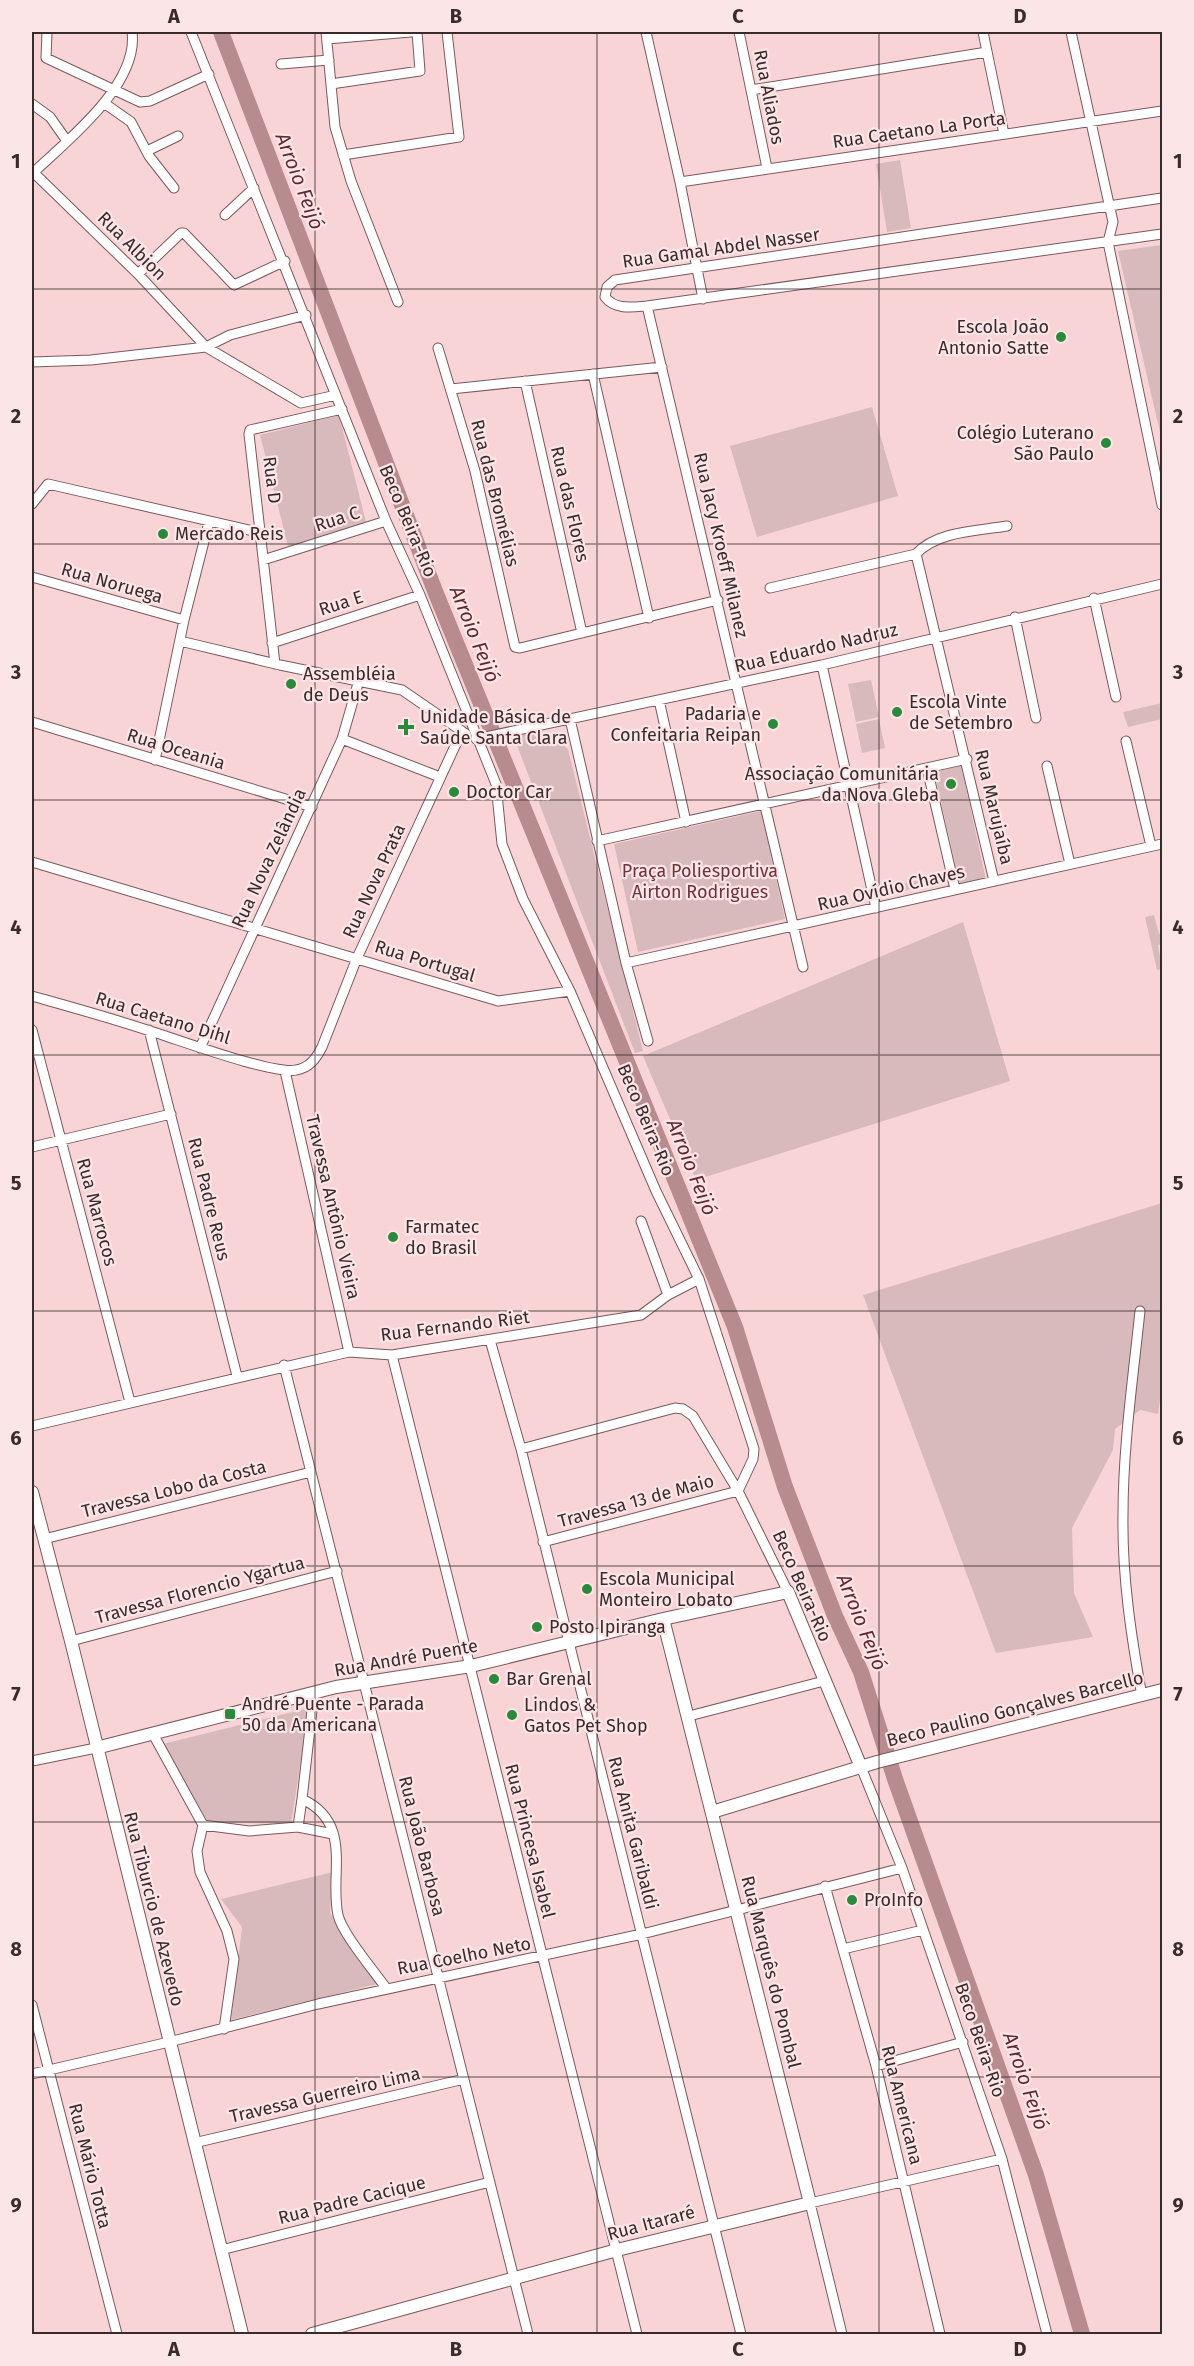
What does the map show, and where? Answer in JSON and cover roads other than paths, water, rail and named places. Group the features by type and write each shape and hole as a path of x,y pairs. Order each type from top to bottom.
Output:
{"main road":[{"name":"Rua Tiburcio de Azevedo","path":"32,1492 242,2334"},
{"name":"Rua André Puente","path":"96,1748 314,1693 363,1682 471,1666 663,1619 788,1592"},
{"name":"Beco Beira-Rio","path":"788,1592 861,1767"},
{"name":"Rua Marquês do Pombal","path":"663,1619 810,2203"},
{"name":"Beco Paulino Gonçalves Barcello","path":"712,1812 877,1762 1162,1690"},
{"name":"Rua Itararé","path":"312,2334 513,2281 617,2250 810,2203"}],"street":[{"path":"46,32 46,58 145,103 209,74"},
{"path":"33,172 67,141 114,90 134,48 132,32"},
{"name":"Beco Beira-Rio","path":"191,32 285,261 386,521 420,596 479,739 496,784 502,844 523,899 570,991 656,1191 699,1279 754,1449 753,1458 738,1491 788,1592"},
{"path":"398,302 343,155 335,127 326,35 411,32"},
{"path":"331,84 420,71 417,32"},
{"path":"343,155 459,136 447,32"},
{"path":"646,32 680,182 702,299"},
{"name":"Rua Aliados","path":"739,32 767,168"},
{"path":"983,32 1004,134"},
{"path":"1071,32 1109,205 1113,226 1108,242 1162,505"},
{"path":"751,90 987,52"},
{"path":"281,64 329,60"},
{"path":"104,103 131,122 147,151 174,188"},
{"path":"32,104 50,117 67,141"},
{"name":"Rua Caetano La Porta","path":"680,182 1162,111"},
{"path":"147,151 178,136"},
{"name":"Rua Albion","path":"33,172 138,274 206,347 301,403 336,395"},
{"path":"225,215 254,188"},
{"name":"Rua Gamal Abdel Nasser","path":"1162,198 903,239 696,266 615,280 607,287 605,297 610,303 621,307 647,306 1162,234"},
{"path":"138,274 181,233 184,233 234,285 285,261"},
{"name":"Rua Jacy Kroeff Milanez","path":"647,306 803,967"},
{"path":"33,361 91,360 206,347 230,335 306,315"},
{"name":"Rua das Bromélias","path":"438,348 475,471 515,646 520,648 582,633"},
{"path":"451,389 662,367"},
{"path":"592,374 649,618"},
{"name":"Rua das Flores","path":"525,381 582,633"},
{"name":"Rua D","path":"275,664 250,430 342,409"},
{"path":"32,504 47,484 262,533"},
{"name":"Rua C","path":"263,560 386,521"},
{"path":"155,760 184,620 209,522"},
{"path":"770,588 916,554 928,541 1007,526"},
{"name":"Rua Marujaíba","path":"916,554 967,759 994,881"},
{"name":"Rua Noruega","path":"32,578 184,620"},
{"name":"Rua Eduardo Nadruz","path":"479,739 822,664 1094,598 1162,584"},
{"name":"Rua E","path":"272,643 420,596"},
{"path":"1094,598 1116,697"},
{"path":"582,633 718,600"},
{"path":"1015,617 1036,718"},
{"path":"180,641 275,664 402,690 462,731 479,739"},
{"path":"822,664 876,908"},
{"name":"Rua Nova Zelândia","path":"200,1048 342,740 359,680"},
{"path":"659,700 686,822"},
{"path":"570,719 626,963 648,1041"},
{"name":"Rua Oceania","path":"32,722 312,807"},
{"name":"Rua Nova Prata","path":"285,1071 306,1067 315,1060 322,1047 357,958 462,731"},
{"path":"342,740 440,777"},
{"path":"1126,741 1151,846"},
{"path":"597,841 967,759"},
{"path":"1047,766 1070,864"},
{"path":"927,768 955,889"},
{"name":"Rua Ovídio Chaves","path":"626,963 1162,844"},
{"name":"Rua Portugal","path":"32,862 498,1000 570,991"},
{"name":"Rua Caetano Dihl","path":"32,996 150,1030 200,1048 285,1071"},
{"name":"Rua Marrocos","path":"32,1030 129,1402"},
{"name":"Rua Padre Reus","path":"150,1030 237,1376"},
{"name":"Travessa Antônio Vieira","path":"285,1071 349,1352"},
{"path":"32,1147 171,1114"},
{"path":"641,1221 668,1295"},
{"name":"Rua Fernando Riet","path":"32,1426 284,1365 349,1352 392,1355 641,1315 668,1295 699,1279"},
{"path":"1140,1311 1126,1450 1123,1515 1126,1589 1142,1696"},
{"name":"Rua Anita Garibaldi","path":"490,1340 521,1449 567,1644 642,1934 741,2334"},
{"name":"Rua Princesa Isabel","path":"392,1355 637,2334"},
{"name":"Rua João Barbosa","path":"284,1365 528,2334"},
{"path":"521,1449 675,1408 683,1409 693,1416 738,1491"},
{"name":"Travessa Lobo da Costa","path":"44,1539 311,1472"},
{"name":"Travessa 13 de Maio","path":"543,1542 738,1491"},
{"name":"Travessa Florencio Ygartua","path":"71,1641 337,1571"},
{"path":"689,1716 824,1681"},
{"path":"298,1827 314,1693"},
{"path":"153,1734 203,1825 198,1851 200,1872 227,1931 234,1959 224,2029"},
{"name":"Rua André Puente","path":"32,1761 96,1748"},
{"name":"Beco Beira-Rio","path":"861,1767 902,1868 1002,2159 1047,2334"},
{"path":"302,1799 323,1816 333,1834 339,1854 338,1915 386,1988"},
{"path":"203,1825 249,1831 298,1827 333,1834"},
{"name":"Rua Coelho Neto","path":"32,2073 224,2029 386,1988 642,1934 902,1868"},
{"name":"Rua Americana","path":"825,1886 876,2066 940,2334"},
{"path":"843,1949 923,1930"},
{"name":"Rua Mário Totta","path":"32,2005 117,2334"},
{"path":"876,2066 963,2042"},
{"name":"Travessa Guerreiro Lima","path":"194,2143 464,2079"},
{"name":"Rua Itararé","path":"810,2203 1002,2159"},
{"name":"Rua Padre Cacique","path":"221,2250 490,2182"},
{"name":"Rua Marquês do Pombal","path":"810,2203 842,2334"}],"waterway":[{"name":"Arroio Feijó","path":"221,32 435,591 735,1327 785,1487 835,1616 861,1672 895,1779 1036,2175 1082,2334"}],"place":[{"name":"Escola João Antonio Satte","path":"1061,337"},
{"name":"Colégio Luterano São Paulo","path":"1106,443"},
{"name":"Mercado Reis","path":"163,534"},
{"name":"Assembléia de Deus","path":"291,684"},
{"name":"Escola Vinte de Setembro","path":"897,712"},
{"name":"Padaria e Confeitaria Reipan","path":"773,724"},
{"name":"Unidade Básica de Saúde Santa Clara","path":"406,727"},
{"name":"Associação Comunitária da Nova Gleba","path":"951,784"},
{"name":"Doctor Car","path":"454,792"},
{"name":"Farmatec do Brasil","path":"393,1237"},
{"name":"Escola Municipal Monteiro Lobato","path":"587,1589"},
{"name":"Posto Ipiranga","path":"537,1627"},
{"name":"Bar Grenal","path":"494,1679"},
{"name":"André Puente - Parada 50 da Americana","path":"230,1714"},
{"name":"Lindos & Gatos Pet Shop","path":"512,1715"},
{"name":"ProInfo","path":"852,1900"}],"park label":[{"name":"Praça Poliesportiva Airton Rodrigues","path":"700,881"}]}
